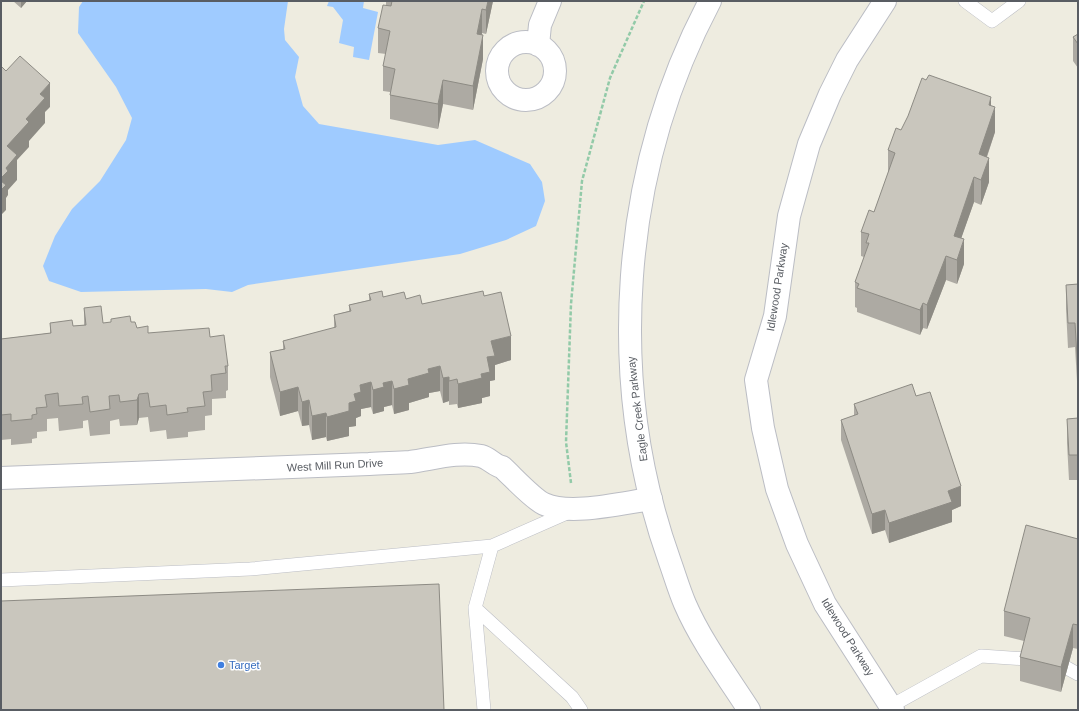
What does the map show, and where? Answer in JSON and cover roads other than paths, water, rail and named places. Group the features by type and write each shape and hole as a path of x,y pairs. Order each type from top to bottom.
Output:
{"street":[{"path":"538,45 540,25 550,1"},
{"name":"Eagle Creek Parkway","path":"710,1 687,49 664,112 645,179 638,223 631,292 630,361 634,407 651,499 662,542 686,606 708,646 749,710"},
{"name":"Idlewood Parkway","path":"885,1 847,60 827,99 809,144 789,216 775,316 756,380 763,428 777,489 797,544 825,604 890,709"},
{"name":"West Mill Run Drive","path":"1,478 369,464 409,462 464,455 482,456 494,462 543,504 557,509 574,509 651,499"}],"lane":[{"path":"965,1 992,21 1019,1"},
{"path":"1,580 250,569 492,546 574,509"},
{"path":"484,710 475,608 492,546"},
{"path":"475,608 572,697 581,710"},
{"path":"890,709 981,656 1026,659"}],"water":[{"path":"83,1 288,1 284,29 285,40 299,57 295,77 303,106 319,124 438,145 475,140 530,164 542,182 545,201 536,226 506,240 460,254 248,285 232,292 206,289 81,292 49,281 43,266 55,236 72,209 100,181 126,140 132,118 116,87 78,33 79,7"},
{"path":"329,1 364,1 363,8 378,12 369,60 353,57 354,47 339,43 343,20 333,7 327,6"}],"place":[{"name":"Target","path":"221,665"}]}
